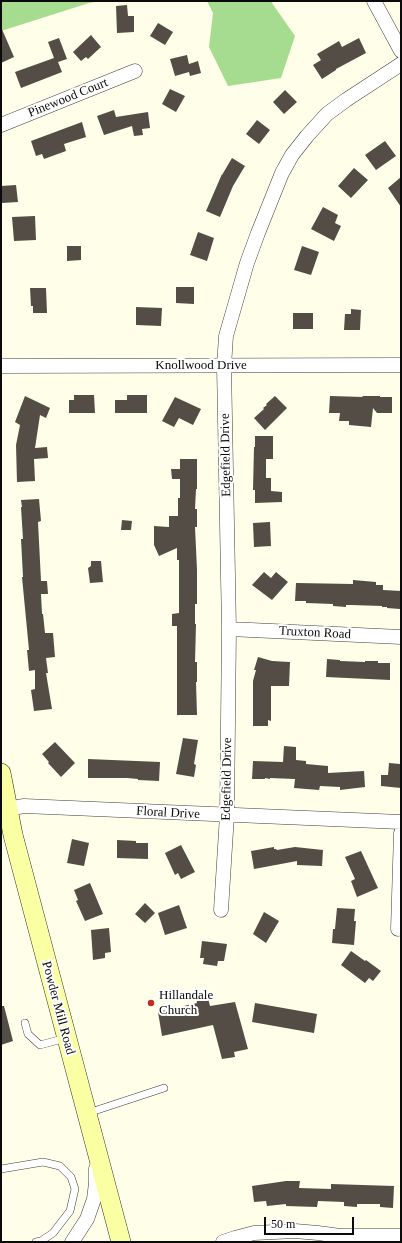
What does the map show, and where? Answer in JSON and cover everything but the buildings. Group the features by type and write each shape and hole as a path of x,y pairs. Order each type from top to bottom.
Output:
{"main road":[{"name":"Powder Mill Road","path":"1,773 3,812 13,834 121,1242"}],"street":[{"path":"374,1 401,51"},
{"name":"Edgefield Drive","path":"221,910 227,815 229,629 224,366 226,336 247,263 273,193 292,155 327,114 401,64"},
{"name":"Pinewood Court","path":"1,125 135,71"},
{"name":"Knollwood Drive","path":"1,366 401,365"},
{"name":"Truxton Road","path":"229,629 401,637"},
{"name":"Floral Drive","path":"3,812 24,806 401,822"},
{"path":"398,929 401,833"},
{"path":"72,1242 87,1219 94,1199 96,1183 95,1145"},
{"path":"223,1242 254,1233 295,1231 318,1233 340,1239 401,1236"}],"lane":[{"path":"25,1023 28,1034 40,1045 66,1038"},
{"path":"87,1113 164,1088"},
{"path":"1,1169 44,1162 60,1166 71,1177 75,1189 70,1211 53,1233 41,1241 36,1242"}],"green space":[{"path":"1,1 99,1 1,31"},
{"path":"207,1 273,1 272,3 295,36 281,78 228,86 209,47 213,13"}],"place":[{"name":"Hillandale Church","path":"151,1003"}]}
